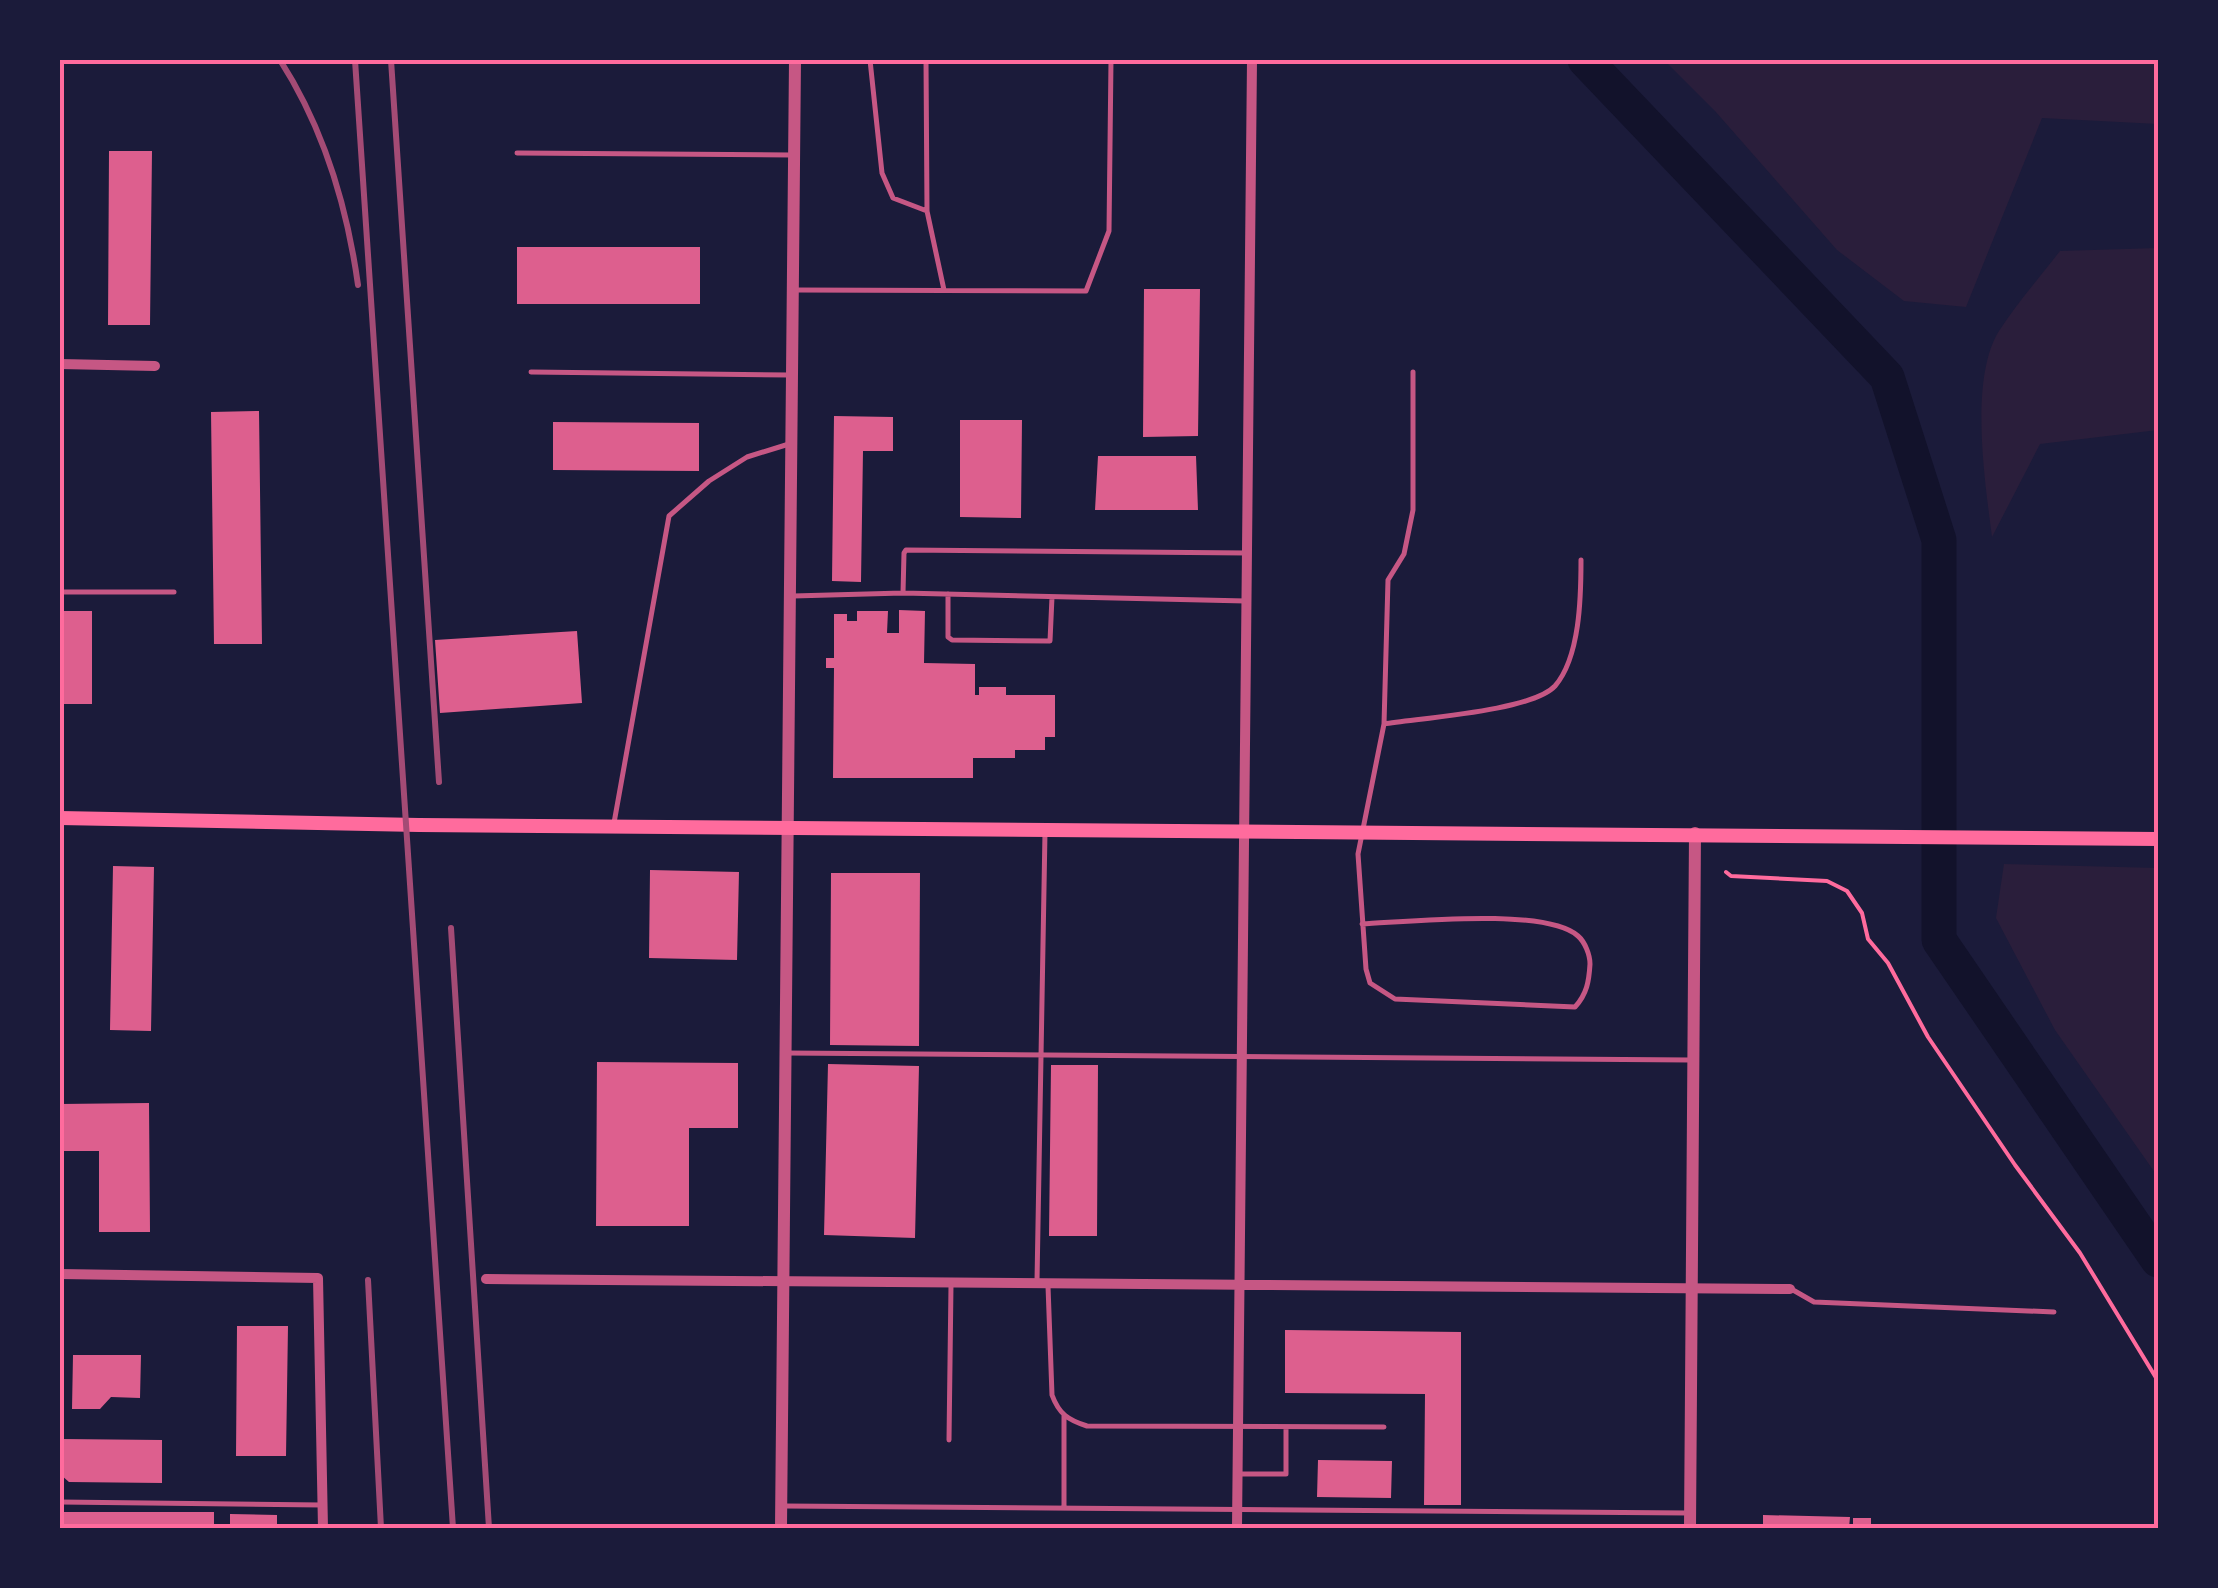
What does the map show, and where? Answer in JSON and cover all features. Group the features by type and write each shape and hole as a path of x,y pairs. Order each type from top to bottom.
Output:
{"main road":[{"path":"60,818 2158,839"}],"street":[{"path":"781,1528 795,60"},
{"path":"1237,1528 1252,60"},
{"path":"60,364 154,366"},
{"path":"1690,1528 1695,833"},
{"path":"60,1274 318,1278 323,1528"},
{"path":"486,1279 1790,1289"}],"lane":[{"path":"870,60 882,173 893,198 927,211"},
{"path":"926,60 927,211 944,290"},
{"path":"793,290 1086,292 1109,232 1111,60"},
{"path":"517,152 794,154"},
{"path":"531,372 792,375"},
{"path":"1362,924 1522,919 1561,927 1580,937 1590,956 1589,984 1575,1007 1395,999 1370,983 1362,924 1358,854 1384,724 1388,580 1404,554 1413,510 1413,372"},
{"path":"614,826 669,516 709,481 747,457 792,443"},
{"path":"904,593 906,550 1246,553"},
{"path":"1384,724 1528,703 1552,689 1566,670 1581,608 1581,560"},
{"path":"60,592 174,592"},
{"path":"790,596 904,593 1246,601"},
{"path":"948,594 948,636 952,640 1050,641 1052,597"},
{"path":"1045,829 1041,1054 1043,1283 1052,1394 1057,1408 1070,1421 1087,1426 1384,1427"},
{"path":"786,1053 1692,1060"},
{"path":"949,1440 951,1282"},
{"path":"1790,1289 1814,1302 2054,1312"},
{"path":"1064,1415 1064,1508"},
{"path":"1237,1474 1286,1474 1286,1427"},
{"path":"60,1502 322,1505"},
{"path":"782,1506 1690,1513"}],"path":[{"path":"1726,872 1731,876 1827,880 1847,890 1862,913 1868,939 1888,963 1928,1037 2080,1253 2158,1381"}],"shaded area":[{"path":"1664,60 2158,60 2158,124 2042,118 1966,307 1904,301 1837,250 1715,111"},
{"path":"2158,248 2158,430 2040,444 1992,537 1983,460 1982,403 1984,376 1999,331 2060,251"},
{"path":"2004,864 2158,868 2158,1177 2055,1030 1996,918"}],"building":[{"path":"109,151 152,151 150,325 108,325"},
{"path":"517,247 700,247 700,304 517,304"},
{"path":"1144,289 1200,289 1198,436 1143,437"},
{"path":"259,411 262,644 214,644 211,412"},
{"path":"834,416 893,417 893,451 863,451 861,582 832,581"},
{"path":"960,420 1022,420 1021,518 960,517"},
{"path":"553,422 699,423 699,471 553,470"},
{"path":"1098,456 1196,456 1198,510 1095,510"},
{"path":"899,610 925,611 924,663 975,664 975,695 979,695 979,687 1006,687 1006,695 1055,695 1055,737 1045,737 1045,750 1015,750 1015,758 973,758 973,778 833,778 834,668 826,668 826,658 834,658 834,614 847,614 847,621 857,621 857,611 888,611 887,633 899,633"},
{"path":"60,611 92,611 92,704 60,704"},
{"path":"577,631 582,703 440,713 435,640"},
{"path":"113,866 154,867 151,1031 110,1030"},
{"path":"650,870 739,872 737,960 649,958"},
{"path":"831,873 920,873 919,1046 830,1045"},
{"path":"597,1062 738,1063 738,1128 689,1128 689,1226 596,1226"},
{"path":"828,1064 919,1066 915,1238 824,1235"},
{"path":"1051,1065 1098,1065 1097,1236 1049,1236"},
{"path":"149,1103 150,1232 99,1232 99,1151 60,1151 60,1104"},
{"path":"237,1326 288,1326 286,1456 236,1456"},
{"path":"1285,1330 1461,1332 1461,1505 1424,1505 1425,1394 1285,1393"},
{"path":"73,1355 141,1355 140,1398 111,1397 100,1409 72,1409"},
{"path":"62,1439 162,1440 162,1483 69,1482 61,1475"},
{"path":"1318,1460 1392,1461 1391,1498 1317,1497"},
{"path":"60,1512 214,1512 214,1528 60,1528"},
{"path":"230,1514 277,1515 277,1528 230,1528"},
{"path":"1763,1515 1850,1517 1849,1528 1763,1528"},
{"path":"1853,1518 1871,1518 1871,1528 1853,1528"}],"waterway":[{"path":"1585,60 1887,377 1939,540 1939,940 2158,1260"}],"railway":[{"path":"280,60 309,112 331,168 358,285"},
{"path":"355,60 453,1528"},
{"path":"391,60 439,782"},
{"path":"451,928 489,1528"},
{"path":"368,1280 381,1528"}]}
